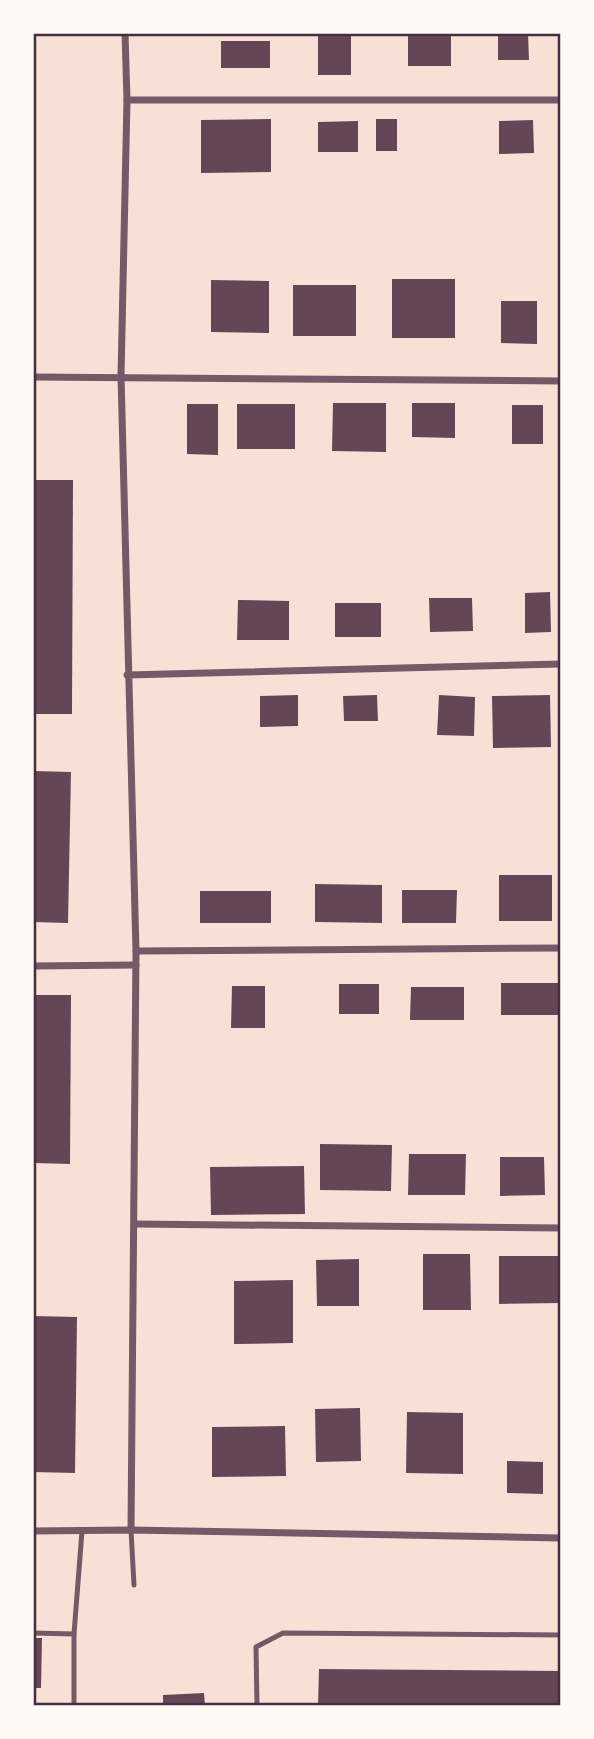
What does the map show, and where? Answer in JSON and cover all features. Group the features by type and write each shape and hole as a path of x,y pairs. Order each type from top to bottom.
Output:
{"street":[{"path":"125,33 127,100 121,376 136,951 131,1530"},
{"path":"127,100 561,100"},
{"path":"33,377 561,381"},
{"path":"127,675 561,664"},
{"path":"136,951 561,948"},
{"path":"33,965 136,965"},
{"path":"135,1224 561,1228"},
{"path":"33,1531 131,1530 561,1538"}],"lane":[{"path":"131,1530 134,1585"},
{"path":"74,1706 74,1634 82,1531"},
{"path":"33,1633 74,1634"},
{"path":"257,1706 256,1647 282,1633 561,1635"}],"building":[{"path":"318,33 351,33 351,75 318,75"},
{"path":"408,33 451,33 451,66 408,66"},
{"path":"498,33 528,33 529,60 498,60"},
{"path":"221,41 270,41 270,68 221,68"},
{"path":"271,119 271,172 201,173 201,120"},
{"path":"376,119 397,119 397,151 376,151"},
{"path":"533,120 534,153 499,154 499,121"},
{"path":"358,121 358,152 318,152 318,122"},
{"path":"392,279 455,279 455,338 392,338"},
{"path":"211,280 269,281 269,333 211,332"},
{"path":"293,285 356,285 356,336 293,336"},
{"path":"501,301 537,301 537,344 501,343"},
{"path":"333,403 386,403 386,452 332,451"},
{"path":"412,403 455,403 455,438 412,437"},
{"path":"187,404 218,404 218,455 187,454"},
{"path":"237,404 295,404 295,449 237,449"},
{"path":"512,405 543,405 543,444 512,444"},
{"path":"33,480 73,480 72,714 33,714"},
{"path":"550,592 551,632 525,633 525,593"},
{"path":"429,598 472,598 473,631 430,632"},
{"path":"238,600 289,601 289,640 237,640"},
{"path":"335,603 381,603 381,637 335,637"},
{"path":"298,695 298,726 260,727 260,696"},
{"path":"377,695 378,721 344,721 343,696"},
{"path":"439,695 475,697 474,736 437,735"},
{"path":"550,695 551,747 493,748 492,696"},
{"path":"33,771 71,772 68,923 33,922"},
{"path":"499,875 552,875 552,921 499,921"},
{"path":"315,884 382,885 382,923 315,922"},
{"path":"402,890 457,890 456,923 402,923"},
{"path":"200,891 271,891 271,923 200,923"},
{"path":"501,983 559,983 559,1015 501,1015"},
{"path":"339,984 379,984 379,1014 339,1014"},
{"path":"232,986 265,986 265,1028 231,1028"},
{"path":"411,987 464,987 464,1020 410,1020"},
{"path":"33,995 71,995 70,1164 33,1163"},
{"path":"320,1144 392,1145 391,1191 320,1190"},
{"path":"409,1154 466,1154 465,1195 408,1195"},
{"path":"500,1157 544,1157 545,1195 500,1196"},
{"path":"304,1166 305,1214 211,1215 210,1167"},
{"path":"423,1254 470,1254 471,1310 423,1310"},
{"path":"499,1256 559,1256 560,1303 499,1304"},
{"path":"359,1259 359,1306 317,1306 316,1260"},
{"path":"293,1280 293,1343 234,1344 234,1281"},
{"path":"33,1316 77,1317 75,1473 33,1472"},
{"path":"360,1408 361,1461 316,1462 315,1409"},
{"path":"407,1412 463,1413 463,1474 406,1473"},
{"path":"285,1426 286,1476 212,1477 212,1427"},
{"path":"507,1461 543,1462 543,1494 507,1493"},
{"path":"33,1638 42,1638 41,1688 33,1688"},
{"path":"319,1669 561,1671 561,1706 318,1706"},
{"path":"204,1693 205,1706 163,1706 163,1695"}]}
